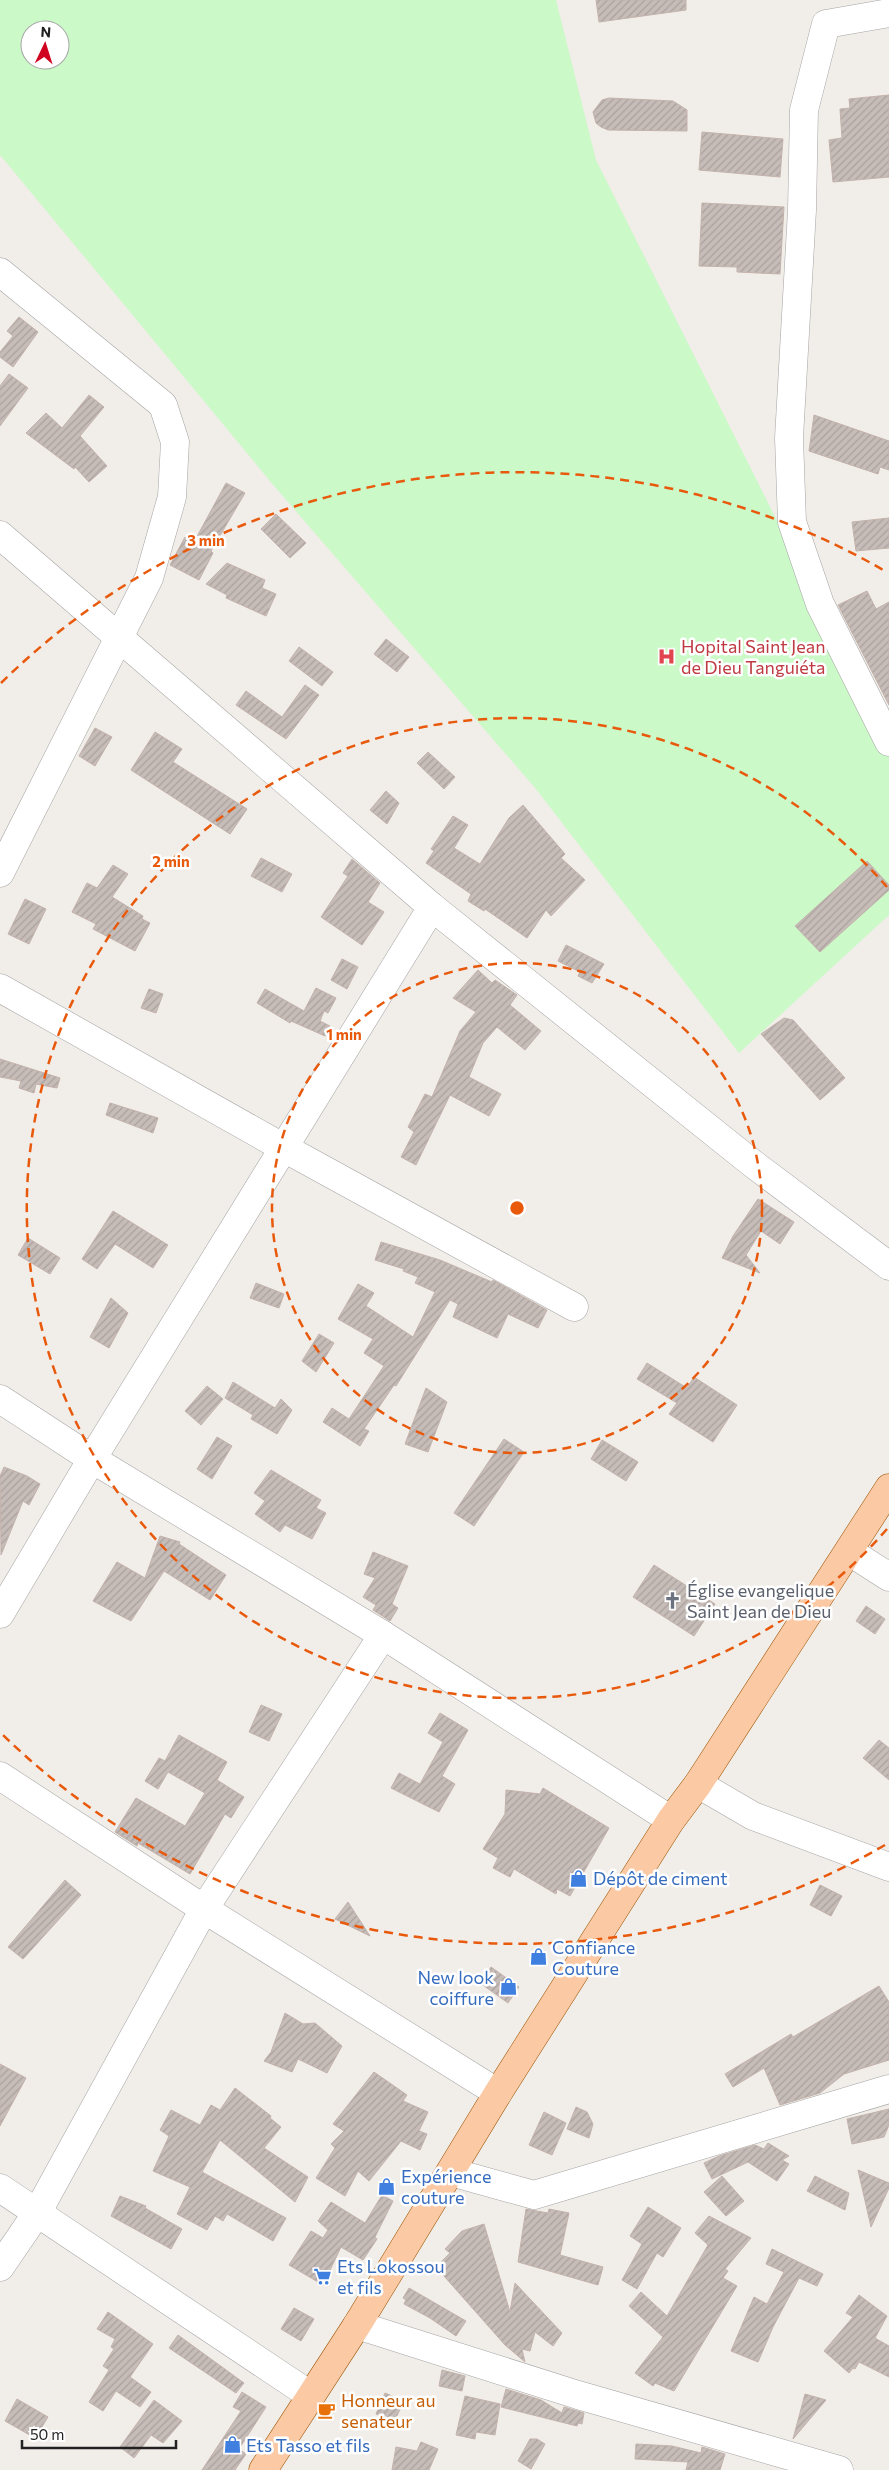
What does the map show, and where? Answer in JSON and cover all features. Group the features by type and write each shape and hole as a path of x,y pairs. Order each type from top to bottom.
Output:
{"main road":[{"path":"263,2470 356,2325 498,2093 671,1820 698,1784 850,1552 889,1488"}],"street":[{"path":"889,13 826,24 804,110 802,210 789,438 792,522 820,604 889,742"},
{"path":"0,272 163,405 175,442 172,497 149,578 118,635 0,873"},
{"path":"0,535 432,906 752,1163 889,1266"},
{"path":"0,1614 92,1459 432,906"},
{"path":"0,988 284,1148 574,1307"},
{"path":"0,1399 92,1459 383,1634 671,1820"},
{"path":"850,1552 889,1577"},
{"path":"0,2267 36,2213 204,1909 383,1634"},
{"path":"0,1776 204,1909 498,2093"},
{"path":"698,1784 753,1816 889,1868"},
{"path":"451,2172 534,2195 889,2089"},
{"path":"0,2188 310,2394"},
{"path":"356,2325 578,2395 839,2470"}],"green space":[{"name":"Hopital Saint Jean de Dieu Tanguiéta","path":"0,0 556,0 596,160 889,744 889,915 739,1053 536,789 275,487 0,155"}],"building":[{"path":"596,0 686,0 686,10 599,22"},
{"path":"889,95 889,177 833,182 829,140 842,138 840,109 850,108 849,99"},
{"path":"609,98 673,101 687,110 687,131 608,130 596,123 593,112 602,100"},
{"path":"702,132 783,139 780,177 699,170"},
{"path":"702,203 784,207 780,274 737,272 737,267 699,266"},
{"path":"19,317 38,332 13,367 0,357 0,352 13,336 7,331"},
{"path":"9,374 28,388 0,426 0,386"},
{"path":"89,395 104,407 80,436 107,466 89,482 75,467 74,469 26,433 46,413 62,428"},
{"path":"814,415 889,441 889,470 880,467 878,474 809,451"},
{"path":"226,483 245,493 211,551 213,553 199,580 170,565 185,537 194,542"},
{"path":"276,514 306,543 290,558 261,529"},
{"path":"889,518 889,548 856,551 852,522"},
{"path":"227,563 265,580 262,588 276,594 266,616 226,598 227,595 206,584"},
{"path":"867,591 876,609 889,602 889,705 838,605"},
{"path":"386,639 409,657 397,672 374,654"},
{"path":"299,647 333,672 322,686 289,661"},
{"path":"305,685 319,695 286,739 236,705 246,691 282,717"},
{"path":"95,728 112,737 95,766 79,756"},
{"path":"155,732 182,749 173,762 247,809 230,834 131,770"},
{"path":"428,752 455,777 444,789 417,763"},
{"path":"386,791 399,803 387,824 370,810"},
{"path":"523,805 565,854 561,858 585,880 551,916 546,910 527,938 485,909 484,911 468,901 471,894 426,863 434,851 431,849 453,816 468,825 454,848 480,864 509,818"},
{"path":"261,858 292,874 282,892 251,876"},
{"path":"352,859 380,883 368,902 384,912 362,945 321,917 348,876 343,873"},
{"path":"867,861 889,885 889,890 820,952 795,926"},
{"path":"113,865 128,874 112,897 143,916 142,919 150,923 135,951 93,929 96,924 72,912 87,883 97,888"},
{"path":"25,899 46,909 29,944 8,934"},
{"path":"566,945 604,964 592,983 578,976 580,972 558,961"},
{"path":"342,959 358,967 347,989 331,980"},
{"path":"478,970 492,983 495,980 517,995 510,1005 541,1031 525,1050 497,1027 483,1043 469,1077 501,1094 489,1116 450,1095 416,1165 401,1157 414,1132 408,1127 425,1094 432,1097 460,1031 476,1012 453,998"},
{"path":"316,988 336,998 328,1013 324,1011 320,1021 330,1026 325,1036 291,1021 290,1023 257,1003 265,989 304,1011"},
{"path":"149,989 163,994 156,1013 141,1008"},
{"path":"784,1018 793,1020 845,1078 820,1100 761,1034"},
{"path":"0,1059 60,1078 57,1088 36,1084 34,1093 19,1088 21,1081 0,1077"},
{"path":"110,1103 158,1118 153,1133 106,1115"},
{"path":"758,1199 794,1222 780,1244 761,1231 746,1255 760,1273 722,1258 733,1236"},
{"path":"113,1211 168,1245 153,1268 115,1244 97,1269 82,1259"},
{"path":"28,1238 60,1258 50,1274 18,1255"},
{"path":"381,1242 440,1260 492,1282 493,1280 547,1310 538,1328 508,1314 497,1338 453,1317 458,1304 450,1300 396,1386 394,1385 364,1429 369,1431 360,1446 323,1422 332,1408 349,1419 384,1366 364,1353 373,1339 338,1319 358,1284 374,1293 366,1306 413,1337 435,1292 415,1283 418,1277 403,1271 404,1269 375,1260"},
{"path":"256,1283 284,1294 279,1308 250,1298"},
{"path":"111,1298 128,1313 109,1348 90,1337"},
{"path":"319,1334 334,1343 316,1372 302,1361"},
{"path":"647,1363 687,1388 694,1377 737,1405 713,1442 669,1414 677,1403 637,1379"},
{"path":"233,1382 275,1408 281,1399 292,1410 277,1434 251,1419 253,1415 225,1398"},
{"path":"207,1386 223,1399 201,1425 185,1411"},
{"path":"426,1388 447,1402 428,1452 405,1444"},
{"path":"217,1437 232,1446 212,1479 197,1469"},
{"path":"504,1439 524,1452 474,1526 454,1513"},
{"path":"602,1440 638,1462 626,1481 591,1459"},
{"path":"4,1467 27,1476 40,1484 29,1505 23,1501 1,1555 0,1476"},
{"path":"271,1470 321,1500 316,1508 326,1513 312,1539 285,1525 280,1532 255,1514 265,1501 254,1493"},
{"path":"160,1536 180,1542 179,1544 226,1575 210,1600 164,1571 131,1621 93,1601 117,1562 145,1578"},
{"path":"373,1552 408,1566 392,1604 398,1608 390,1621 373,1610 376,1605 363,1597 375,1578 364,1574"},
{"path":"654,1565 715,1604 694,1636 633,1597"},
{"path":"866,1606 885,1619 875,1634 856,1621"},
{"path":"261,1705 282,1714 269,1741 249,1732"},
{"path":"440,1713 468,1730 442,1776 455,1784 439,1812 391,1788 399,1773 420,1784 443,1742 428,1733"},
{"path":"179,1735 227,1762 217,1780 244,1797 231,1818 225,1814 190,1874 138,1843 137,1846 115,1832 136,1798 185,1826 205,1793 168,1772 158,1789 145,1781 159,1758 165,1761"},
{"path":"879,1740 889,1748 889,1780 863,1758"},
{"path":"543,1788 609,1828 570,1896 557,1889 556,1894 514,1869 510,1877 493,1868 498,1858 483,1849 505,1814 506,1790 540,1794"},
{"path":"65,1880 81,1895 23,1959 8,1947"},
{"path":"820,1885 842,1896 831,1916 810,1905"},
{"path":"348,1902 370,1936 335,1919"},
{"path":"491,1967 519,1987 508,2003 480,1983"},
{"path":"879,1986 889,2002 889,2060 844,2074 820,2093 780,2105 764,2068 733,2087 725,2074 791,2034 793,2037"},
{"path":"285,2013 303,2024 315,2023 342,2046 327,2073 298,2059 292,2072 264,2061 271,2052"},
{"path":"0,2064 26,2078 0,2126"},
{"path":"374,2072 407,2095 403,2101 428,2112 419,2131 427,2134 420,2150 401,2141 369,2181 358,2171 345,2196 316,2178 335,2148 331,2144 344,2131 333,2124"},
{"path":"235,2088 271,2116 270,2118 281,2127 264,2148 308,2177 295,2202 220,2140 202,2172 286,2218 273,2241 227,2214 223,2221 215,2216 207,2230 177,2214 190,2187 153,2171 169,2136 160,2130 171,2110 200,2125 211,2105 220,2110"},
{"path":"576,2107 587,2112 593,2124 589,2138 567,2129"},
{"path":"889,2109 889,2125 884,2137 852,2144 847,2119"},
{"path":"544,2112 566,2123 552,2155 529,2145"},
{"path":"768,2143 789,2156 782,2160 789,2164 777,2181 748,2162 712,2179 704,2163 719,2156 755,2145 764,2149"},
{"path":"858,2170 889,2183 889,2188 871,2227"},
{"path":"722,2176 744,2201 726,2216 704,2192"},
{"path":"815,2176 849,2193 845,2210 807,2191"},
{"path":"382,2195 393,2201 375,2237 377,2239 363,2260 341,2247 323,2285 289,2265 311,2231 323,2238 328,2230 318,2221 331,2202 365,2223"},
{"path":"120,2196 146,2206 145,2208 182,2229 171,2249 111,2216"},
{"path":"648,2207 681,2228 663,2257 657,2253 637,2289 622,2280 642,2244 630,2236"},
{"path":"526,2209 548,2213 549,2209 569,2213 560,2255 603,2267 598,2285 518,2262"},
{"path":"709,2216 751,2238 725,2269 728,2271 723,2278 737,2286 674,2391 655,2383 653,2386 635,2373 663,2337 629,2306 641,2292 667,2316 708,2245 695,2233"},
{"path":"484,2224 510,2312 515,2283 562,2333 553,2346 535,2332 530,2351 522,2349 525,2362 505,2345 436,2267 450,2253 445,2249 462,2231"},
{"path":"772,2249 823,2274 817,2286 799,2278 773,2327 758,2362 731,2351 754,2297 767,2304 784,2272 766,2264"},
{"path":"409,2288 466,2321 456,2336 430,2318 404,2304 406,2300 403,2298"},
{"path":"859,2295 887,2316 875,2338 889,2346 889,2377 859,2362 855,2369 853,2368 849,2373 824,2351 853,2317 846,2313"},
{"path":"294,2308 314,2319 301,2341 281,2329"},
{"path":"108,2312 153,2344 130,2377 151,2392 140,2407 116,2391 103,2411 89,2402 109,2370 103,2366 114,2349 111,2347 115,2339 97,2329"},
{"path":"178,2335 244,2383 236,2393 169,2348"},
{"path":"442,2370 465,2376 462,2391 439,2386"},
{"path":"506,2389 541,2400 562,2413 564,2407 584,2413 582,2424 578,2423 577,2426 501,2407"},
{"path":"242,2392 266,2407 239,2449 246,2454 235,2470 202,2470 241,2411 233,2407"},
{"path":"385,2393 404,2401 394,2422 376,2414"},
{"path":"805,2394 826,2400 793,2439"},
{"path":"465,2396 500,2404 495,2435 476,2432 475,2439 456,2435"},
{"path":"17,2399 48,2417 35,2438 5,2421"},
{"path":"154,2400 182,2421 163,2443 151,2435 134,2458 120,2447"},
{"path":"530,2439 537,2439 545,2444 531,2469 518,2461"},
{"path":"421,2442 438,2449 429,2470 392,2470 396,2447 417,2451"},
{"path":"636,2444 672,2446 701,2453 702,2447 725,2454 720,2470 686,2470 688,2462 635,2459"}],"place":[{"name":"Hopital Saint Jean de Dieu Tanguiéta","path":"667,656"},
{"name":"Église evangelique Saint Jean de Dieu","path":"673,1600"},
{"name":"Dépôt de ciment","path":"579,1878"},
{"name":"Confiance Couture","path":"538,1957"},
{"name":"New look coiffure","path":"508,1987"},
{"name":"Expérience couture","path":"387,2186"},
{"name":"Ets Lokossou et fils","path":"323,2276"},
{"name":"Honneur au senateur","path":"327,2410"},
{"name":"Ets Tasso et fils","path":"232,2445"}]}
